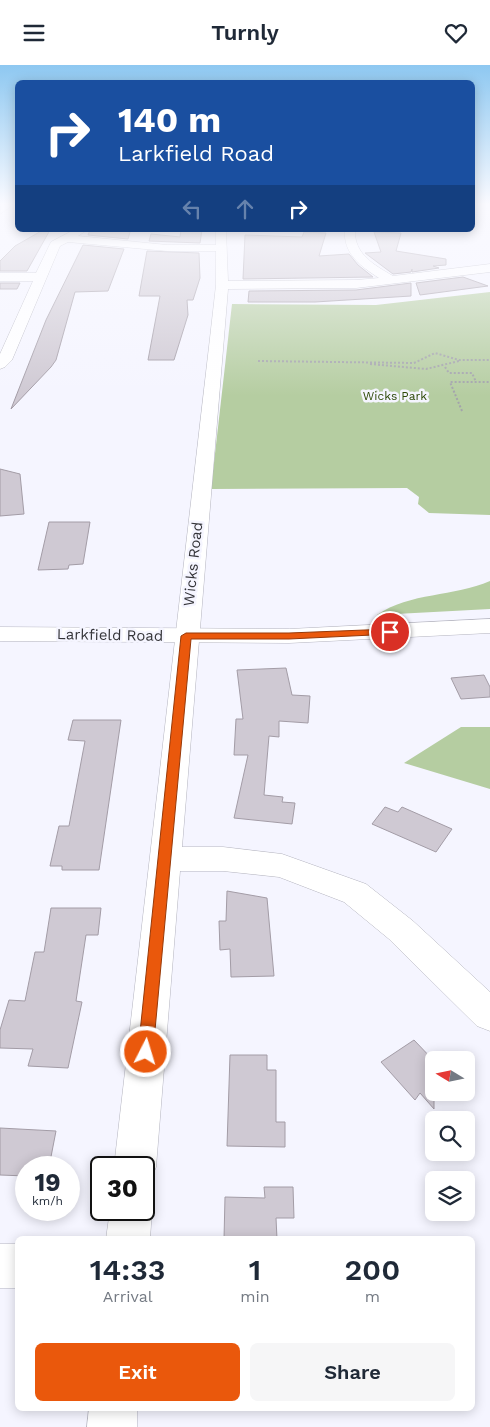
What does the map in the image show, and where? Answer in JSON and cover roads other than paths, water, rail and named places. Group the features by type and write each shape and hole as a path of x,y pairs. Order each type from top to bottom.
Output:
{"street":[{"path":"0,364 5,360 44,269"},
{"name":"Wicks Road","path":"136,1156 222,285 222,269"},
{"path":"374,269 393,281"},
{"path":"222,285 321,285 393,281 486,269"},
{"path":"0,277 40,277"},
{"path":"0,327 19,327"},
{"name":"Larkfield Road","path":"0,634 289,636 490,626"},
{"path":"164,859 222,859 282,866 355,893 401,930 490,1015"},
{"path":"128,1236 130,1221"},
{"path":"0,1266 15,1266"},
{"path":"112,1427 113,1411"}],"park label":[{"name":"Wicks Park","path":"395,396"}]}
